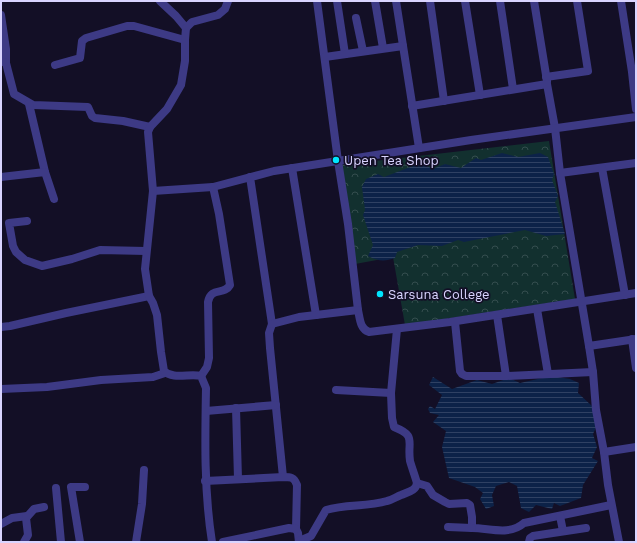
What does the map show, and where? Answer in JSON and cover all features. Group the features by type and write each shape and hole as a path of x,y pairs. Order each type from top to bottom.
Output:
{"street":[{"path":"160,1 186,28"},
{"path":"166,373 163,369 156,309 149,296 145,269 153,191 148,138 150,127 167,109 181,85 186,28 192,22 218,14 225,9 228,1"},
{"path":"317,1 338,161 348,224 358,310 362,327 365,331 369,332 455,322 636,293"},
{"path":"336,1 345,54"},
{"path":"376,1 383,48"},
{"path":"396,1 419,148"},
{"path":"430,1 444,101"},
{"path":"465,1 480,95"},
{"path":"500,1 514,89"},
{"path":"534,1 555,128 560,173 593,372 596,410 604,452 611,505 619,542"},
{"path":"412,106 514,89 588,71 577,1"},
{"path":"621,1 634,72 636,109"},
{"path":"1,15 6,49 4,62 14,94 33,105 88,107 92,116 95,118 123,121 150,127"},
{"path":"356,18 363,51"},
{"path":"55,65 80,58 82,42 86,38 119,27 134,26 185,40"},
{"path":"325,57 403,46"},
{"path":"29,104 45,172 54,199"},
{"path":"153,191 213,187 292,168 636,117"},
{"path":"560,173 636,163"},
{"path":"292,168 316,315"},
{"path":"602,168 625,295"},
{"path":"1,177 45,172"},
{"path":"250,177 272,324 270,333 270,348 283,477"},
{"path":"212,542 205,482 206,388 202,376 207,367 209,358 209,296 213,292 226,290 230,285 219,214 213,187"},
{"path":"27,221 9,222 13,246 19,255 25,260 42,266 100,250 146,251"},
{"path":"1,327 149,296"},
{"path":"537,309 548,374"},
{"path":"272,324 299,317 358,310"},
{"path":"497,315 506,376"},
{"path":"455,322 460,371 466,376 506,376 593,372"},
{"path":"205,482 283,477 291,477 295,479 297,485 296,529 299,542 311,536 326,510 338,507 389,501 416,488 417,483 410,461 410,439 405,432 394,427 392,418 391,393 396,329"},
{"path":"589,346 634,339 636,368"},
{"path":"1,389 46,387 101,380 153,377 166,373 170,375 202,376"},
{"path":"336,390 391,393"},
{"path":"206,411 276,405"},
{"path":"236,408 238,479"},
{"path":"604,452 636,447"},
{"path":"136,542 142,504 144,470"},
{"path":"417,483 427,486 433,495 449,504 467,503 470,505 472,528"},
{"path":"80,542 71,487 85,486"},
{"path":"56,488 61,542"},
{"path":"448,527 511,531 524,523 611,505"},
{"path":"1,524 12,518 27,516 34,509 44,507"},
{"path":"24,542 28,535 26,520 27,516"},
{"path":"560,516 563,531"},
{"path":"223,542 289,528 296,529"},
{"path":"529,542 530,538 533,536 586,528"}],"green space":[{"path":"549,141 575,299 405,325 393,257 355,264 340,165"}],"water":[{"path":"502,153 518,157 540,153 548,157 554,174 552,180 558,196 555,202 565,234 546,236 525,230 464,242 458,240 442,246 418,245 397,252 395,258 388,260 378,260 368,256 373,245 363,215 365,210 362,187 366,179 378,174 384,177 413,166 416,161 433,169 445,164 461,168 476,158 481,160"},
{"path":"551,376 570,379 579,383 578,393 592,406 598,423 593,434 597,447 592,458 598,461 583,485 581,498 560,506 554,503 552,509 536,505 529,512 521,508 517,486 509,482 496,486 492,495 494,506 486,509 480,499 483,493 475,487 449,478 442,447 446,431 433,422 439,415 430,413 428,409 430,406 435,409 442,395 429,385 433,377 452,389 477,380 492,384 509,378 520,383"}],"place":[{"name":"Upen Tea Shop","path":"336,160"},
{"name":"Sarsuna College","path":"380,294"}]}
